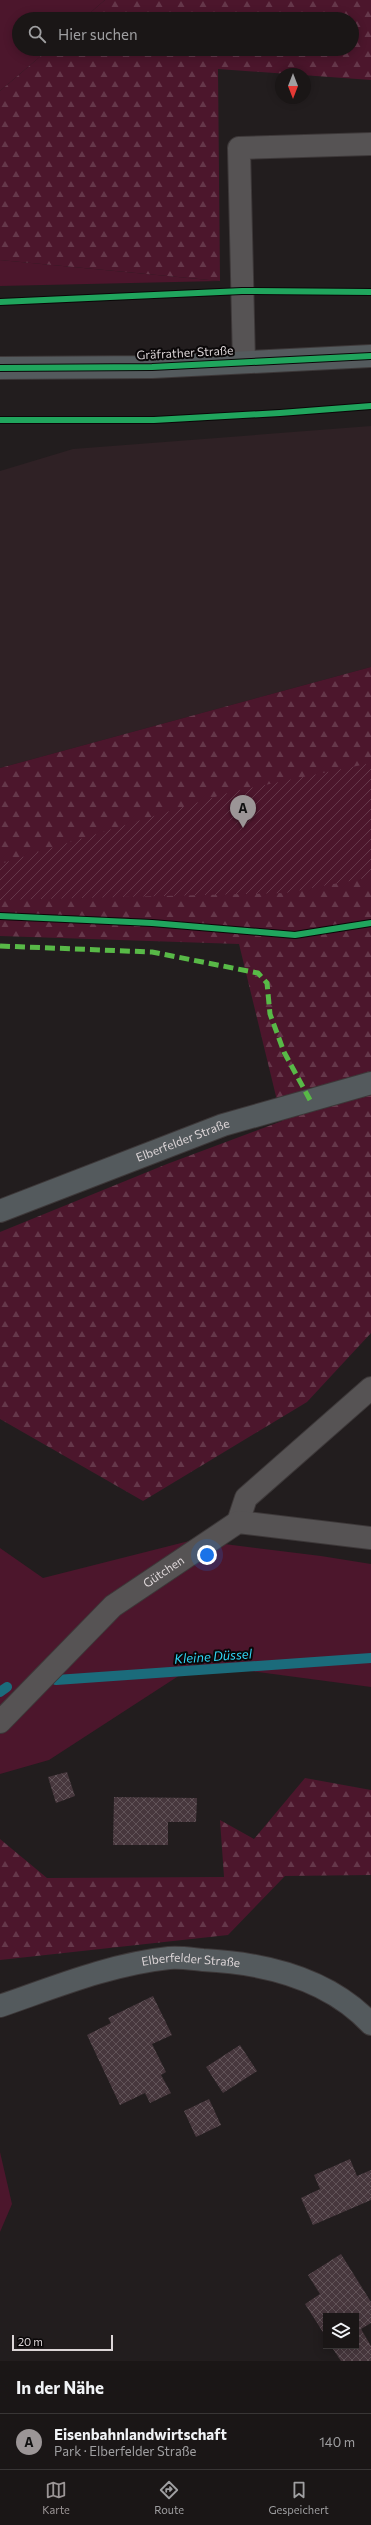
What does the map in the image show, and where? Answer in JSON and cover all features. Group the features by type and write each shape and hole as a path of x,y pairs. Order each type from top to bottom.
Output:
{"main road":[{"name":"Gräfrather Straße","path":"0,368 152,367 371,356"},
{"name":"Elberfelder Straße","path":"0,1211 223,1125 371,1084"},
{"name":"Elberfelder Straße","path":"0,2006 110,1970 170,1958 231,1961 280,1970 317,1985 359,2012 371,2024"}],"lane":[{"path":"244,362 239,148 371,144"},
{"path":"371,1388 246,1498 238,1522 371,1538"},
{"name":"Gütchen","path":"0,1722 113,1606 238,1522"}],"shaded area":[{"path":"371,426 371,667 0,768 0,471 73,449"}],"green space":[{"path":"0,0 105,0 91,12 12,12 12,56 41,56 0,91"},
{"path":"105,0 371,0 371,80 311,76 311,68 275,68 275,73 218,69 220,281 0,260 0,91 41,56 359,56 359,12 91,12"},
{"path":"0,260 220,281 0,286"},
{"path":"371,667 371,1333 307,1402 143,1501 0,1419 0,1232 167,1164 282,1121 239,944 0,936 0,768"},
{"path":"371,763 371,877 285,893 0,900 0,864 231,792"},
{"path":"193,1540 321,1556 371,1564 371,1687 197,1664 49,1760 0,1774 0,1548 43,1578"},
{"path":"305,1778 371,1790 371,1875 285,1876 228,1935 0,1960 0,1839 47,1878 224,1877 220,1820 254,1839"},
{"path":"0,2152 12,2204 0,2232"}],"building":[{"path":"67,1772 75,1796 56,1803 48,1777"},
{"path":"114,1797 197,1798 196,1822 168,1822 168,1845 113,1845"},
{"path":"153,1996 172,2035 152,2044 166,2072 161,2075 171,2093 150,2103 145,2093 120,2105 87,2035 111,2023 108,2018"},
{"path":"240,2045 257,2071 223,2093 206,2067"},
{"path":"209,2099 221,2125 196,2137 184,2111"},
{"path":"350,2159 357,2176 371,2170 371,2200 313,2225 301,2198 320,2189 314,2175"},
{"path":"341,2254 371,2302 371,2323 361,2329 371,2346 371,2361 341,2361 333,2349 359,2349 359,2313 323,2313 323,2332 305,2304 320,2294 308,2275"}],"waterway":[{"name":"Kleine Düssel","path":"56,1680 371,1658"},
{"name":"Kleine Düssel","path":"0,1692 7,1687"}],"marked path":[{"path":"0,946 152,952 258,973 267,983 270,1014 284,1052 310,1100"}],"cycle path":[{"path":"0,302 242,291 371,292"},
{"path":"0,368 152,367 371,356"},
{"path":"0,420 154,420 371,406"},
{"path":"0,916 152,923 295,935 371,923"}],"place":[{"name":"Eisenbahnlandwirtschaft","path":"243,828"}]}
